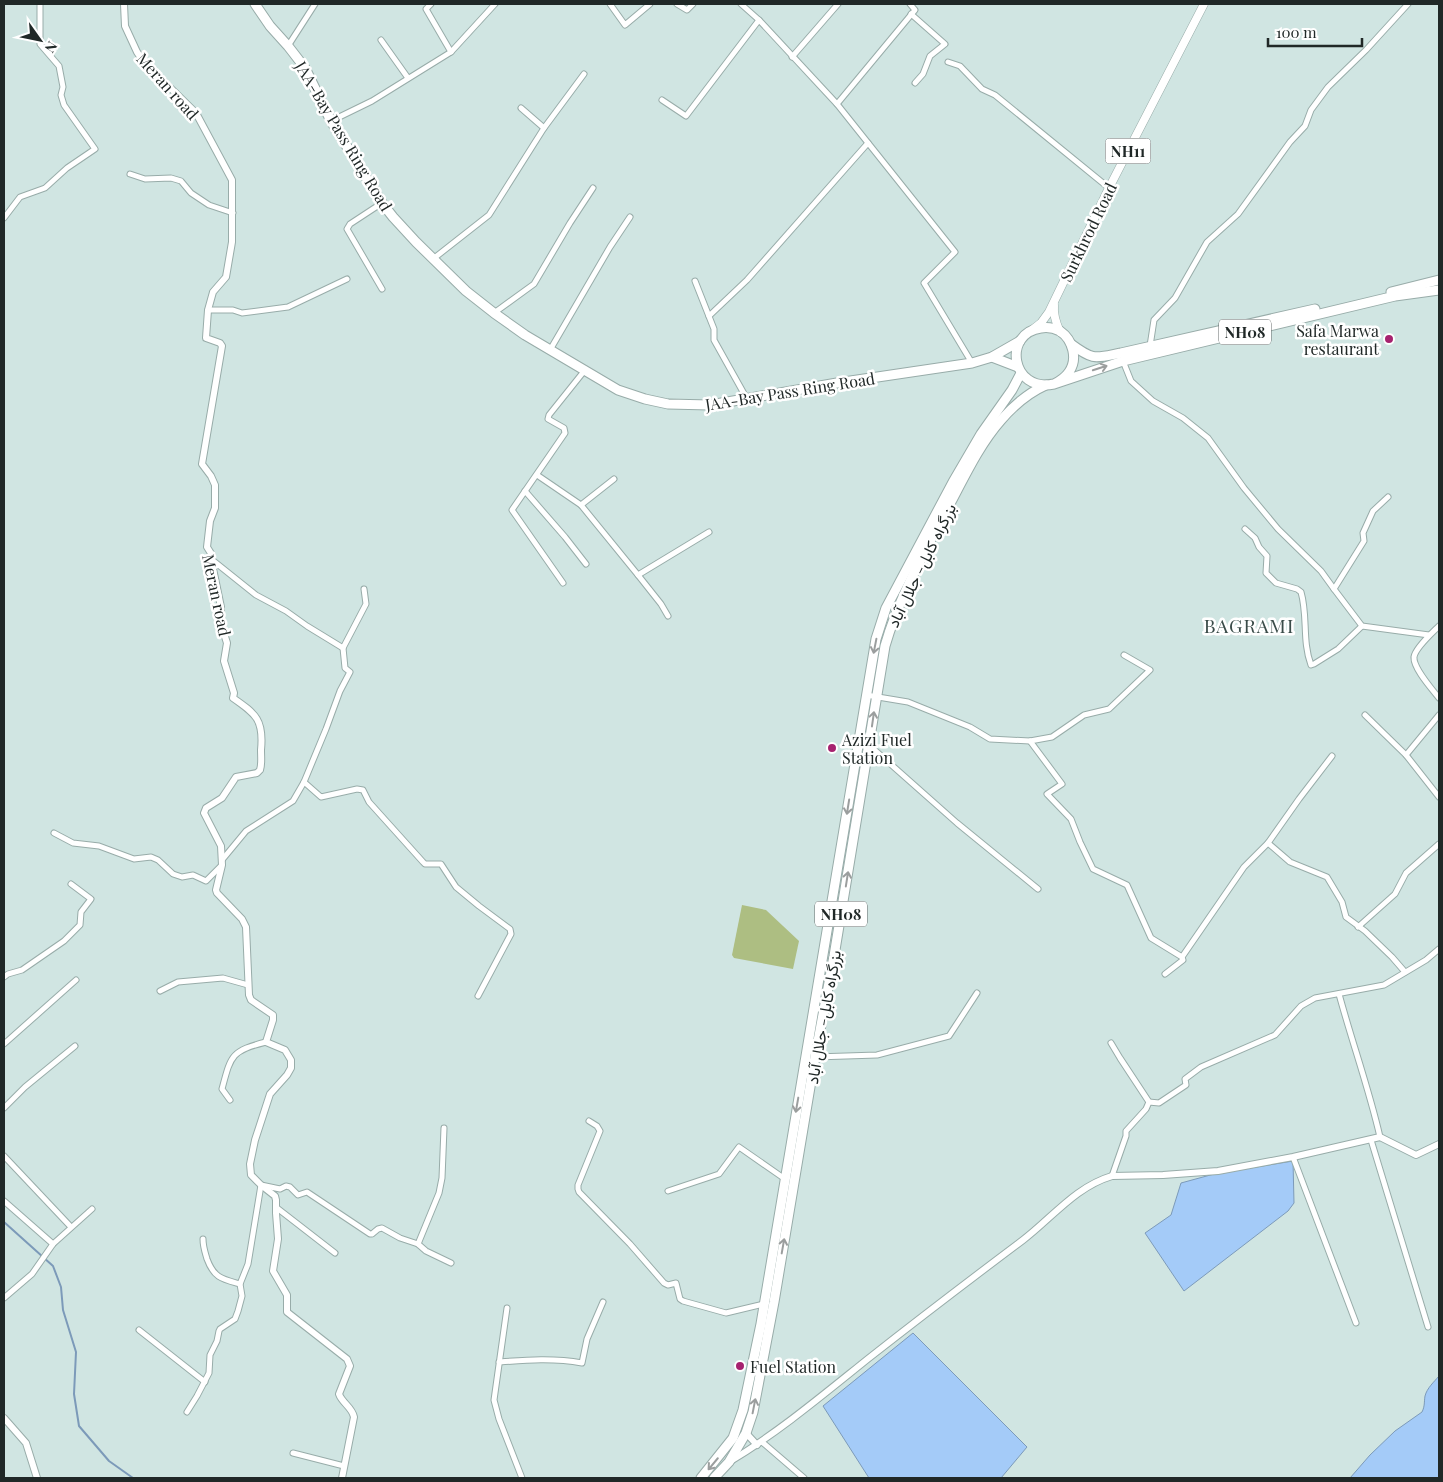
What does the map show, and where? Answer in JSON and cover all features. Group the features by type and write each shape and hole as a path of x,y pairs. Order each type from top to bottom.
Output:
{"highway":[{"name":"JAA-Bay Pass Ring Road","path":"255,4 304,68 331,121 382,203 393,217 433,259 494,313 525,335 618,390 644,399 668,404 710,405 836,383 972,363 992,357 1020,341"},
{"name":"NH08","path":"1060,332 1071,344 1094,358 1150,347 1439,280"},
{"name":"بزرگراه کابل- جلال آباد","path":"1050,385 1124,361 1395,296 1439,290"},
{"path":"1020,341 1030,331 1045,327 1060,332"},
{"name":"بزرگراه کابل- جلال آباد","path":"714,1478 729,1462 746,1433 753,1412 764,1304 807,1047 871,696 899,605 914,572 981,434 1012,390 1019,370 1016,350 1020,341"},
{"name":"بزرگراه کابل- جلال آباد","path":"956,484 1001,420 1024,398 1062,379 1069,372 1074,354 1071,344"},
{"path":"992,357 1019,370 1030,382 1050,385"},
{"name":"بزرگراه کابل- جلال آباد","path":"701,1478 734,1438 774,1302 869,745 871,696"},
{"path":"824,954 834,956"},
{"path":"807,1047 816,1052"},
{"path":"789,1156 799,1156"}],"main road":[{"name":"Surkhrod Road","path":"1030,331 1041,323 1049,312 1109,188 1204,4"},
{"name":"Surkhrod Road","path":"1055,300 1053,311 1055,322 1060,332"}],"street":[{"path":"4,218 20,196 45,188 68,168 95,149 64,106 59,66 40,44 40,4"},
{"name":"Meran road","path":"124,4 125,26 137,52 143,61 196,113 232,180 232,242 228,271 226,277 213,292 208,310 206,338 220,343 222,346 202,464 211,476 214,485 214,508 210,522 208,546 212,555 211,559 221,607 221,624 228,643 224,661 234,694 233,698 251,711 258,721 263,735 260,770 257,773 236,777 222,798 204,810 204,813 221,846 222,863 216,890 242,919 246,927 249,995 251,1000 273,1015 266,1042"},
{"path":"288,46 315,4"},
{"path":"431,4 426,9 451,52"},
{"path":"331,121 372,101 451,52 495,4"},
{"path":"610,4 625,25 650,4"},
{"path":"677,4 686,10 693,4"},
{"path":"741,4 759,20 837,104 956,252 924,283 972,363"},
{"path":"792,57 838,4"},
{"path":"837,104 916,9 910,4"},
{"path":"1150,347 1154,320 1175,298 1208,242 1238,214 1290,142 1305,126 1312,110 1328,87 1366,50 1408,4"},
{"path":"911,14 945,44 930,56 922,74 915,83"},
{"path":"662,100 686,116 759,20"},
{"path":"381,40 408,78"},
{"path":"948,62 960,66 982,89 995,96 1109,188"},
{"path":"433,259 489,215 544,128 584,74"},
{"path":"520,108 544,128"},
{"path":"709,316 747,280 868,143"},
{"path":"130,174 145,179 171,178 181,181 191,193 209,205 233,213"},
{"path":"494,313 534,284 593,188"},
{"path":"382,203 350,224 348,229 382,289"},
{"path":"550,350 610,247 630,217"},
{"path":"208,310 232,310 242,313 288,307 347,279"},
{"path":"695,281 714,329 714,340 747,399"},
{"path":"1124,361 1131,381 1153,401 1183,418 1208,438 1250,495 1278,529 1321,571 1362,626 1429,636"},
{"path":"563,583 512,512 565,431 562,427 550,421 548,415 585,370"},
{"path":"536,475 581,505 638,574 668,616"},
{"path":"581,505 614,479"},
{"path":"525,491 586,564"},
{"path":"1334,589 1364,542 1363,533 1373,511 1388,497"},
{"path":"1245,529 1267,556 1266,573 1276,582 1301,592 1305,618 1304,628 1311,665 1338,649 1362,626"},
{"path":"638,574 709,532"},
{"path":"211,559 256,595 286,611 344,648"},
{"path":"54,833 73,843 99,846 134,860 151,857 158,860 173,874 182,876 193,875 204,881 208,880 246,831 293,801 304,782 340,691 350,672 346,668 344,648 366,604 364,589"},
{"path":"1439,626 1415,654 1414,659 1420,673 1439,698"},
{"path":"871,696 908,702 970,727 990,739 1030,740 1052,737 1084,715 1109,709 1150,670 1124,654"},
{"path":"1365,715 1406,756 1439,797"},
{"path":"1406,756 1439,715"},
{"path":"1030,740 1062,784 1048,794 1071,819 1093,869 1127,885 1151,938 1182,957"},
{"path":"869,745 957,823 1038,889"},
{"path":"1165,974 1183,960 1182,957 1244,867 1268,844 1332,756"},
{"path":"304,782 321,797 356,789 363,790 369,802 425,864 441,864 456,887 510,929 511,934 478,996"},
{"path":"1268,844 1290,862 1327,877 1342,902 1346,918 1392,957 1405,972"},
{"path":"1358,927 1396,894 1406,873 1439,844"},
{"path":"4,977 22,970 64,941 80,925 81,912 91,899 72,884"},
{"path":"1149,1102 1159,1103 1186,1085 1185,1078 1201,1067 1275,1035 1301,1006 1315,998 1384,985 1426,960 1439,949"},
{"path":"160,991 178,982 223,978 248,984"},
{"path":"4,1044 76,980"},
{"path":"816,1052 876,1055 949,1036 978,993"},
{"path":"1339,994 1374,1111 1380,1138"},
{"path":"230,1100 222,1089 229,1064 233,1057 246,1048 266,1042 288,1052 291,1068 270,1094 255,1140 250,1168 251,1174 275,1196 278,1239 272,1271 287,1295 287,1312 349,1362 350,1366 339,1394 340,1398 351,1409 354,1417 342,1478"},
{"path":"1111,1043 1149,1102"},
{"path":"4,1108 25,1087 75,1046"},
{"path":"1112,1176 1126,1136 1126,1130 1149,1102"},
{"path":"589,1121 600,1130 578,1185 579,1192 630,1244 664,1283 668,1285 676,1283 680,1300 726,1313 764,1304"},
{"path":"418,1244 439,1193 442,1178 444,1128"},
{"path":"729,1462 760,1444 970,1279 1026,1238 1078,1193 1100,1181 1112,1176 1201,1173 1293,1157 1380,1138 1416,1155 1439,1144"},
{"path":"1371,1140 1428,1327"},
{"path":"668,1191 719,1174 740,1147 785,1179"},
{"path":"4,1156 71,1227"},
{"path":"1293,1157 1356,1323"},
{"path":"261,1185 280,1189 286,1186 290,1187 298,1195 307,1192 370,1234 382,1228 400,1238 418,1244 426,1252 451,1263"},
{"path":"187,1412 210,1373 210,1355 217,1341 220,1329 234,1319 238,1311 242,1296 240,1284 248,1264 261,1185"},
{"path":"4,1201 52,1244"},
{"path":"277,1208 335,1253"},
{"path":"4,1298 32,1274 52,1244 92,1209"},
{"path":"203,1240 203,1248 211,1270 225,1279 240,1284"},
{"path":"499,1362 564,1360 582,1363 587,1339 603,1302"},
{"path":"507,1308 494,1400 499,1419 522,1478"},
{"path":"139,1330 206,1382"},
{"path":"4,1418 26,1443 37,1478"},
{"path":"746,1433 804,1478"},
{"path":"293,1453 344,1466"}],"green space":[{"path":"742,905 766,910 799,941 793,969 734,958 732,955"}],"water":[{"path":"1293,1161 1294,1203 1288,1211 1184,1291 1145,1233 1171,1215 1181,1183 1214,1174"},
{"path":"913,1333 1027,1447 1001,1478 869,1478 823,1406"},
{"path":"1439,1376 1439,1478 1350,1478 1395,1431 1422,1412 1426,1393"}],"waterway":[{"path":"4,1222 53,1266 61,1287 63,1310 76,1352 74,1394 79,1426 109,1461 133,1478"}],"place":[{"name":"Safa Marwa restaurant","path":"1389,339"},
{"name":"Azizi Fuel Station","path":"832,748"},
{"name":"Fuel Station","path":"740,1366"}],"district":[{"name":"BAGRAMI","path":"1249,625"}]}
